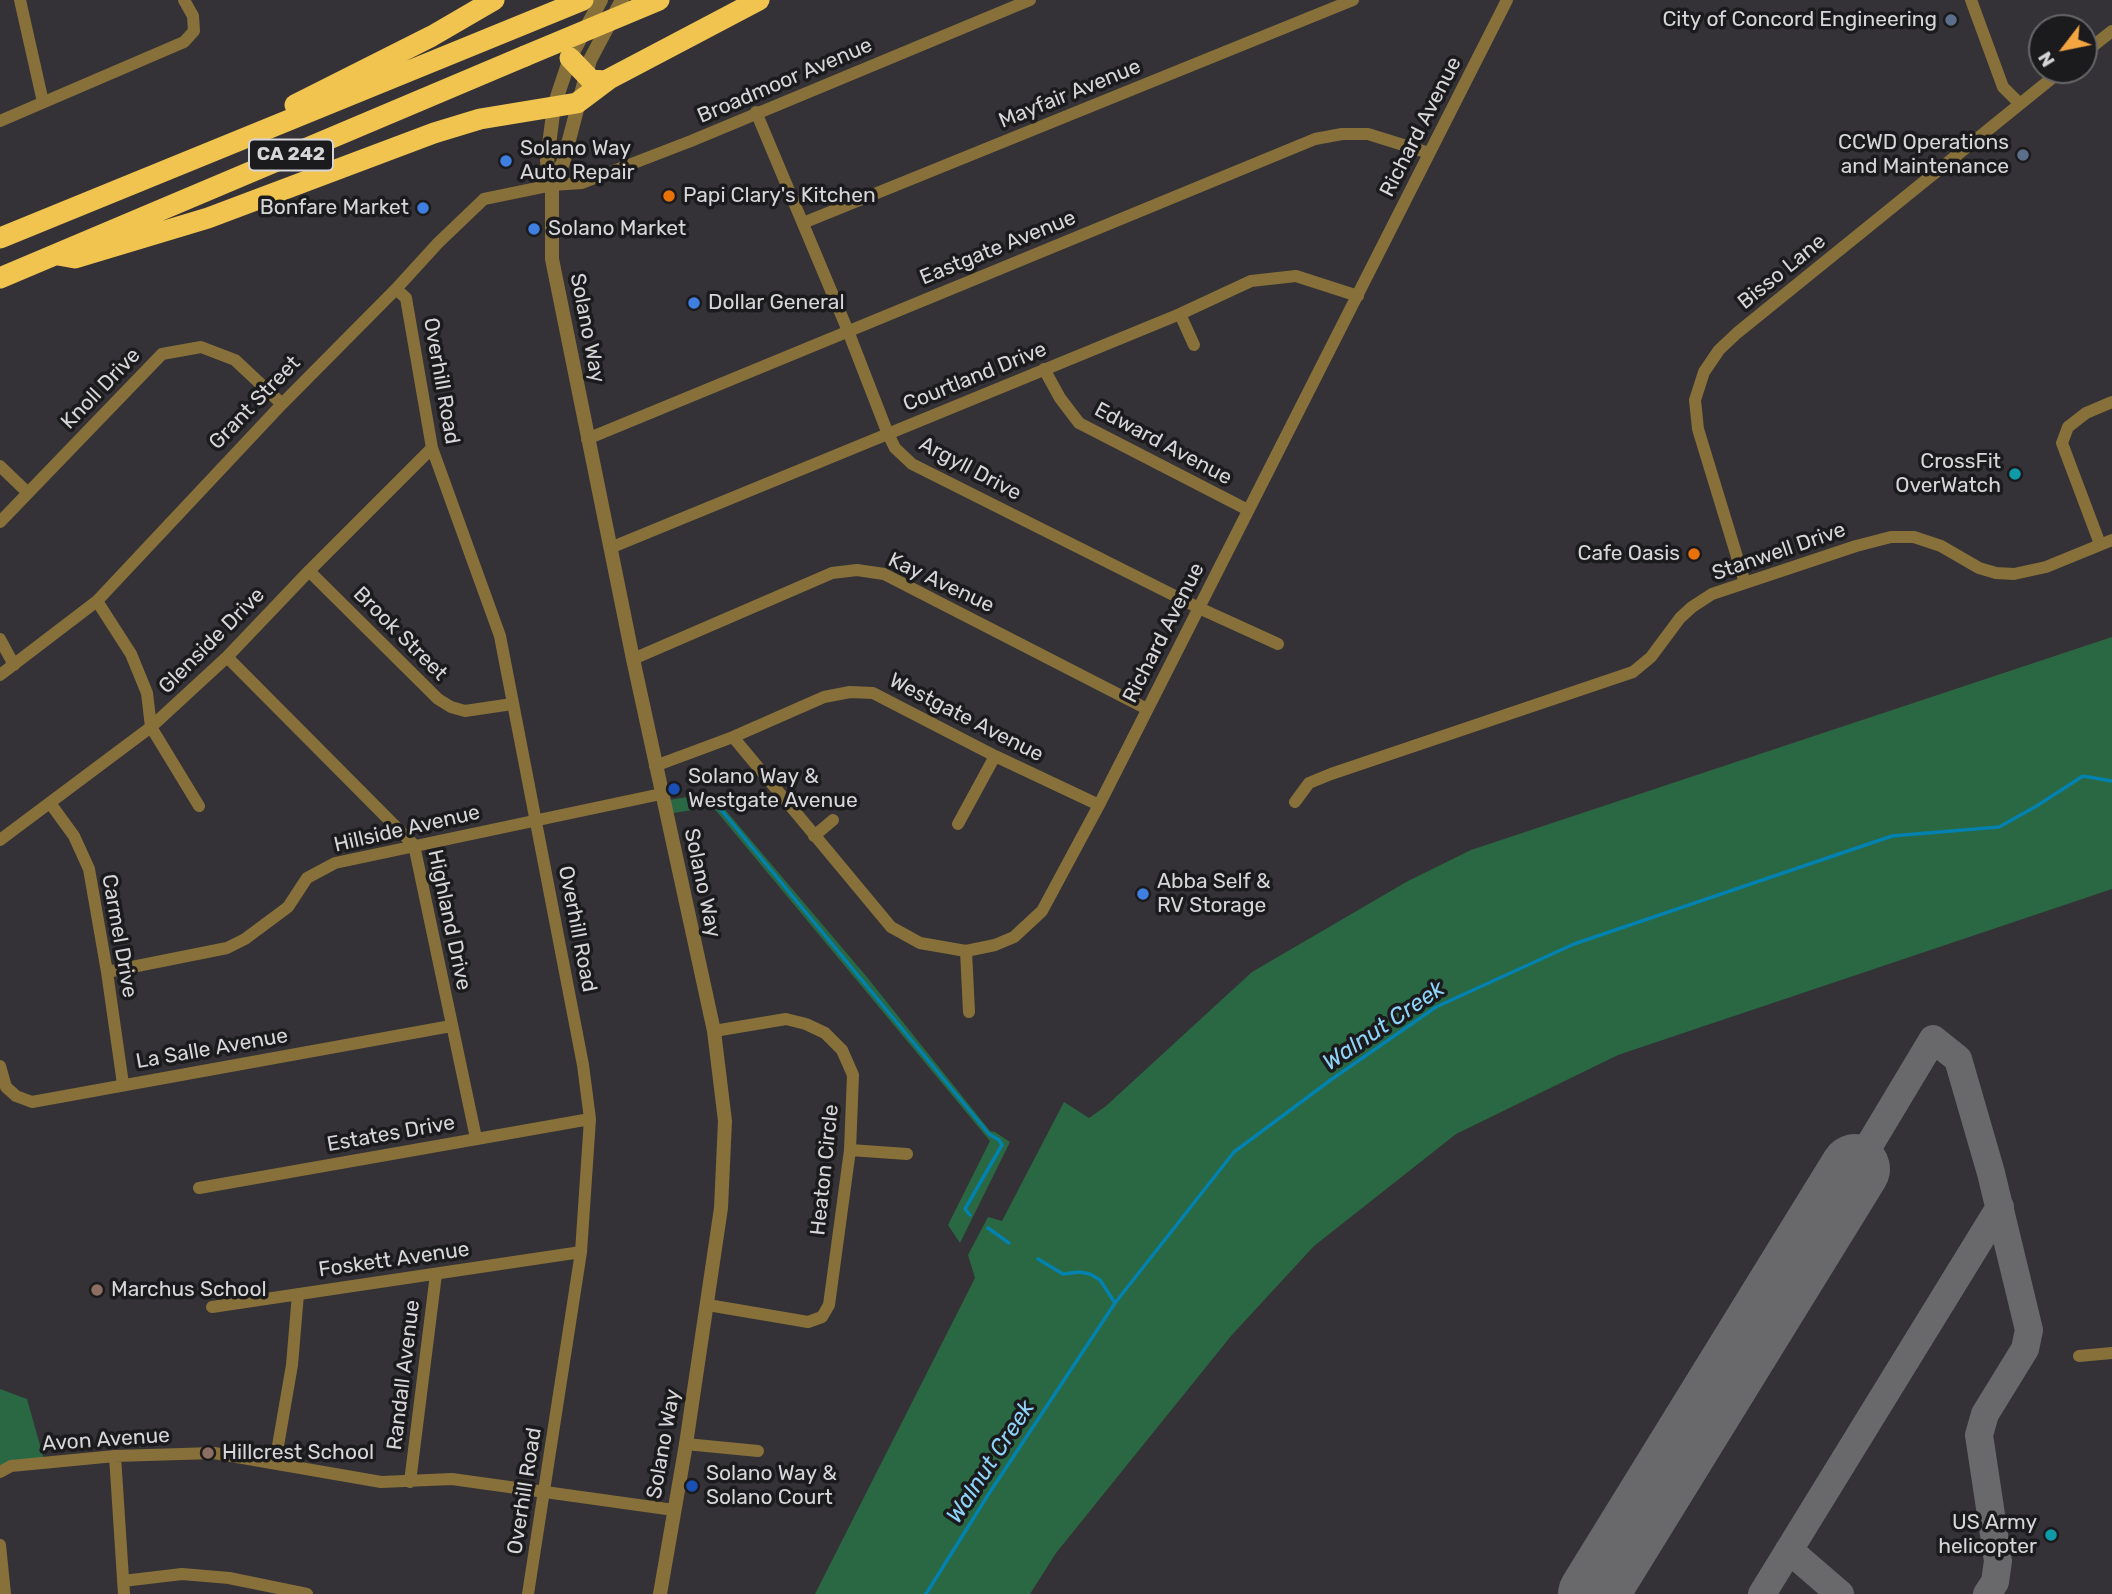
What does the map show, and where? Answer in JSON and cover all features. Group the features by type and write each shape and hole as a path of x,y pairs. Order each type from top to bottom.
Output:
{"highway":[{"path":"187,163 228,132 333,87 432,36 494,0"},
{"name":"CA 242","path":"0,238 583,0"},
{"name":"CA 242","path":"0,278 659,0"},
{"path":"58,255 75,258 247,204 434,133 480,120 577,103 595,78 759,0"},
{"path":"570,58 595,78"}],"street":[{"path":"20,0 43,102"},
{"path":"0,121 184,42 194,31 193,16 184,0"},
{"path":"552,185 547,161 554,106 570,58 601,0"},
{"path":"595,78 590,60 622,0"},
{"name":"Broadmoor Avenue","path":"552,185 582,183 1030,0"},
{"name":"Mayfair Avenue","path":"803,223 1353,0"},
{"name":"Richard Avenue","path":"733,737 891,927 920,943 965,951 995,946 1014,937 1042,911 1099,805 1359,296 1507,0"},
{"path":"1971,0 2003,87 2020,104"},
{"path":"2098,42 2112,31"},
{"name":"Bisso Lane","path":"1745,583 1698,429 1695,400 1704,372 1719,349 1737,333 2045,84"},
{"path":"552,185 563,163 577,103"},
{"name":"Argyll Drive","path":"756,113 895,448 912,464 1199,608 1278,644"},
{"name":"Eastgate Avenue","path":"587,439 1315,139 1342,134 1368,134 1429,153"},
{"name":"Grant Street","path":"0,675 97,601 282,404 484,199 552,185"},
{"name":"Solano Way","path":"552,185 552,259 632,659 714,1031 725,1121 722,1208 660,1594"},
{"name":"Courtland Drive","path":"610,548 1180,314 1251,281 1296,276 1359,296"},
{"name":"Overhill Road","path":"396,289 406,298 432,448 500,636 583,1065 590,1119 581,1252 528,1594"},
{"path":"1180,314 1194,345"},
{"name":"Knoll Drive","path":"0,522 162,354 201,347 235,360 282,404"},
{"name":"Edward Avenue","path":"1044,369 1060,398 1079,423 1248,510"},
{"path":"2106,542 2062,443 2068,427 2086,413 2112,402"},
{"name":"Glenside Drive","path":"0,840 151,727 228,657 309,571 432,448"},
{"path":"0,466 27,492"},
{"name":"Stanwell Drive","path":"1295,802 1309,783 1331,774 1633,672 1651,657 1680,618 1712,594 1856,546 1891,537 1914,537 1941,546 1979,568 2014,574 2046,567 2106,542"},
{"name":"Kay Avenue","path":"632,659 832,573 857,570 884,573 1147,709"},
{"name":"Brook Street","path":"309,571 438,699 451,708 465,711 512,704"},
{"path":"97,601 131,654 147,693 151,727 200,806"},
{"path":"0,639 15,664"},
{"name":"Highland Drive","path":"228,657 414,845 476,1138"},
{"name":"Westgate Avenue","path":"655,766 733,737 824,697 850,692 873,693 995,756 1099,805"},
{"path":"958,824 995,756"},
{"name":"Hillside Avenue","path":"107,972 227,948 245,939 288,907 307,878 335,863 661,794"},
{"name":"Carmel Drive","path":"50,803 74,836 89,869 123,1084"},
{"path":"814,836 833,820"},
{"path":"965,951 969,1012"},
{"name":"Heaton Circle","path":"708,1304 808,1322 822,1317 829,1305 850,1150 853,1074 842,1050 825,1033 806,1024 786,1019 714,1031"},
{"name":"La Salle Avenue","path":"0,1066 6,1087 16,1096 32,1102 451,1026"},
{"name":"Estates Drive","path":"199,1188 590,1119"},
{"path":"850,1150 907,1154"},
{"name":"Foskett Avenue","path":"212,1307 581,1252"},
{"name":"Randall Avenue","path":"410,1482 436,1274"},
{"path":"275,1462 292,1365 298,1294"},
{"path":"2079,1356 2112,1353"},
{"path":"686,1444 758,1451"},
{"name":"Avon Avenue","path":"0,1472 11,1466 115,1455 214,1453 382,1482 452,1479 674,1510"},
{"path":"115,1455 123,1587 182,1574 229,1578 307,1594"},
{"path":"0,1545 5,1594"}],"green space":[{"path":"2112,637 2112,889 1618,1055 1456,1134 1314,1246 1231,1336 1056,1553 1030,1594 815,1594 975,1278 968,1255 988,1217 1002,1221 1064,1102 1089,1118 1106,1106 1252,972 1408,881 1471,850"},
{"path":"711,793 866,976 990,1131 1010,1142 960,1243 948,1225 990,1141 713,807 666,814 663,801"},
{"path":"0,1389 27,1399 45,1463 0,1472"}],"waterway":[{"name":"Walnut Creek","path":"926,1594 1115,1303 1234,1152 1332,1079 1436,1007 1574,944 1892,836 1999,827 2083,776 2112,781"},
{"path":"689,804 712,801 723,812 989,1134 999,1140 1002,1145 965,1209 970,1215"},
{"path":"988,1228 1009,1243"},
{"path":"1038,1259 1063,1274 1090,1274 1100,1280 1115,1303"}],"taxiway":[{"path":"1855,1169 1933,1039 1958,1059 1991,1173 2029,1330 2025,1349 1985,1414 1979,1435 1998,1561 1995,1582 1987,1594"},
{"path":"1762,1594 2000,1207"},
{"path":"1789,1550 1840,1594"}],"runway":[{"path":"1593,1594 1855,1169"}],"place":[{"name":"City of Concord Engineering","path":"1951,20"},
{"name":"CCWD Operations and Maintenance","path":"2023,155"},
{"name":"Solano Way Auto Repair","path":"506,161"},
{"name":"Papi Clary's Kitchen","path":"669,196"},
{"name":"Bonfare Market","path":"423,208"},
{"name":"Solano Market","path":"534,229"},
{"name":"Dollar General","path":"694,303"},
{"name":"CrossFit OverWatch","path":"2015,474"},
{"name":"Cafe Oasis","path":"1694,554"},
{"name":"Solano Way & Westgate Avenue","path":"674,789"},
{"name":"Abba Self & RV Storage","path":"1143,894"},
{"name":"Marchus School","path":"97,1290"},
{"name":"Hillcrest School","path":"208,1453"},
{"name":"Solano Way & Solano Court","path":"692,1486"},
{"name":"US Army helicopter","path":"2051,1535"}]}
